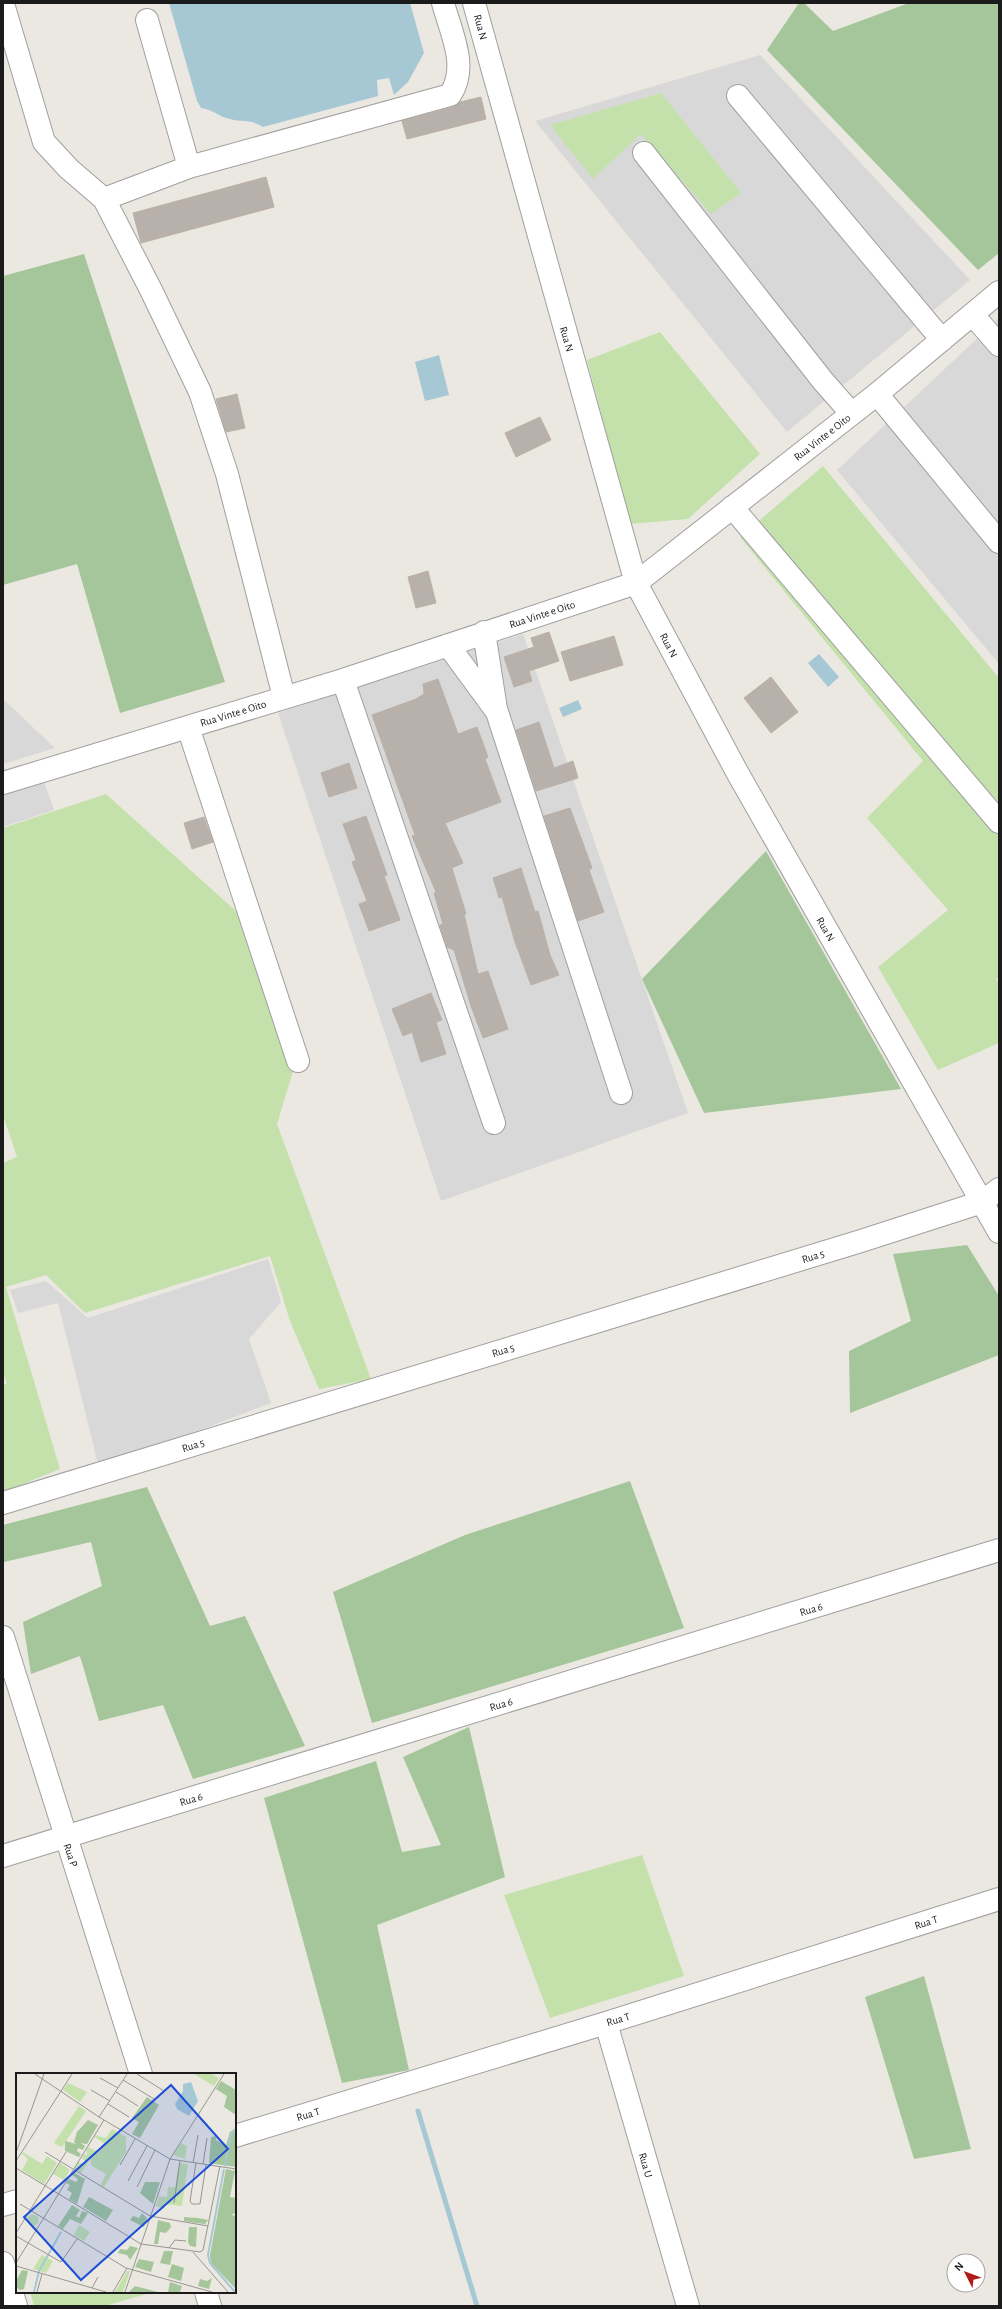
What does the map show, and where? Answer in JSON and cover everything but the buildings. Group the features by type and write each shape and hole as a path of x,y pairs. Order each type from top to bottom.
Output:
{"street":[{"path":"104,199 189,166 450,95 459,78 460,65 443,3"},
{"name":"Rua N","path":"474,3 636,583 737,772 999,1232"},
{"path":"3,4 44,142 69,169 104,199 152,290 200,392 227,474 284,697"},
{"path":"147,20 189,166"},
{"path":"738,96 942,340"},
{"path":"644,153 823,381 852,414"},
{"name":"Rua Vinte e Oito","path":"3,783 343,680 484,632 636,583 877,394 999,292"},
{"path":"973,315 999,345"},
{"path":"877,394 999,542"},
{"path":"732,508 999,822"},
{"path":"484,632 497,712 621,1092"},
{"path":"448,645 497,712"},
{"path":"343,680 494,1123"},
{"path":"188,726 298,1061"},
{"name":"Rua 5","path":"3,1503 861,1241 982,1202 999,1189"},
{"name":"Rua 6","path":"3,1856 999,1550"},
{"name":"Rua P","path":"3,1637 65,1838 92,1914 141,2073"},
{"name":"Rua T","path":"236,2136 606,2023 999,1899"},
{"name":"Rua U","path":"606,2023 688,2306"},
{"path":"3,2205 16,2201"},
{"path":"3,2263 16,2306"},
{"path":"206,2293 210,2306"}],"shaded area":[{"path":"760,55 970,280 787,432 535,121"},
{"path":"999,318 999,664 837,470"},
{"path":"523,634 688,1113 441,1201 278,713"},
{"path":"3,699 55,748 3,764"},
{"path":"44,782 54,810 3,827 3,794"},
{"path":"268,1259 281,1302 249,1339 271,1403 99,1468 58,1303 18,1313 10,1290 46,1281 88,1318"}],"green space":[{"path":"799,3 804,3 833,31 909,3 999,3 999,253 978,270 767,50"},
{"path":"661,93 741,193 711,214 641,134 593,179 550,125"},
{"path":"84,254 225,682 120,713 77,564 3,585 3,276"},
{"path":"660,332 760,454 688,519 630,524 587,360"},
{"path":"823,466 999,678 999,977 996,979 999,983 999,1043 938,1070 878,967 948,910 867,818 923,761 740,537"},
{"path":"106,794 237,912 293,1071 277,1124 371,1379 319,1389 290,1321 270,1256 85,1313 46,1275 6,1287 60,1469 3,1492 3,1385 7,1383 3,1373 3,1163 17,1157 3,1115 3,828"},
{"path":"766,851 901,1089 704,1113 642,979"},
{"path":"967,1245 999,1296 999,1355 850,1413 849,1351 911,1321 893,1254"},
{"path":"630,1481 684,1628 372,1723 333,1592 465,1535"},
{"path":"147,1487 210,1626 245,1616 305,1746 193,1779 163,1705 99,1721 80,1656 31,1674 23,1622 102,1586 91,1542 4,1562 3,1525"},
{"path":"469,1727 505,1877 377,1925 409,2070 342,2083 264,1798 376,1761 402,1852 441,1845 403,1757"},
{"path":"642,1855 684,1976 550,2018 504,1895"},
{"path":"924,1976 971,2149 914,2159 865,1997"},
{"path":"30,2293 150,2293 105,2306 34,2306"}],"water":[{"path":"169,3 410,3 424,53 408,82 394,95 389,78 377,80 378,96 263,127 250,122 226,118 201,108 197,101"},
{"path":"439,355 449,395 425,401 415,362"},
{"path":"819,654 839,677 828,687 808,663"},
{"path":"578,700 582,709 563,717 559,708"}],"waterway":[{"path":"418,2111 477,2306"}]}
